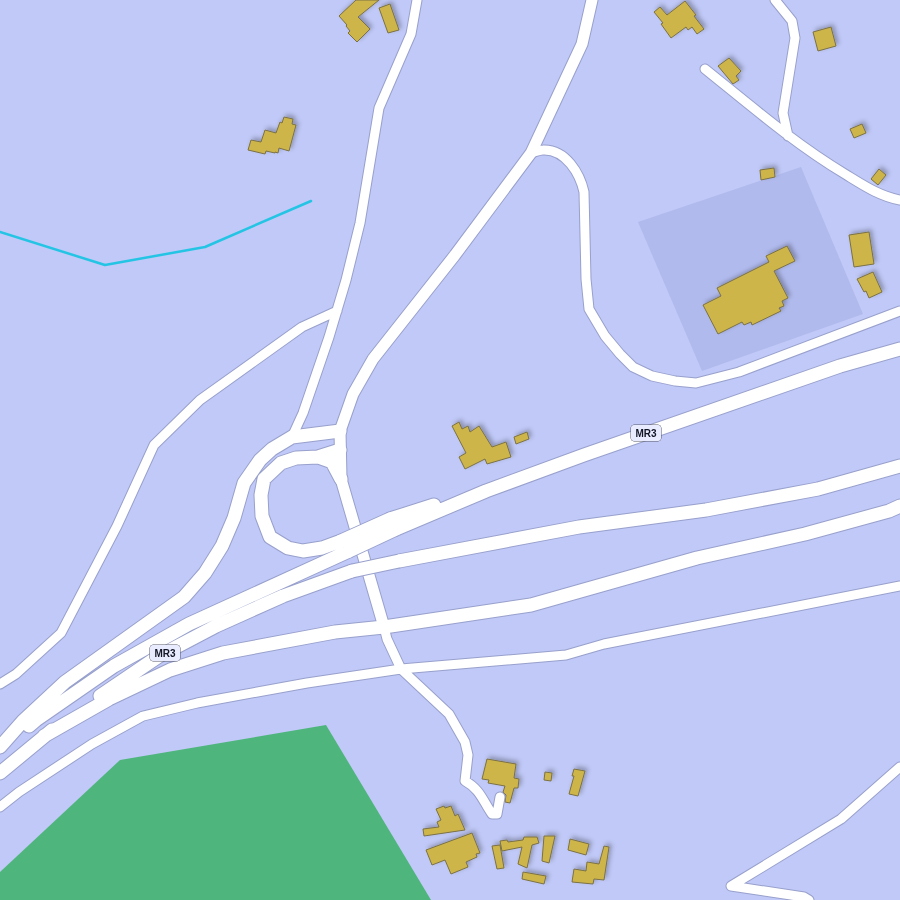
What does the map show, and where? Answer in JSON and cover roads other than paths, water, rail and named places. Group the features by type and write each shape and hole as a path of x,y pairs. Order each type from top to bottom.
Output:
{"highway":[{"name":"MR3","path":"0,753 36,720 114,666 189,624 349,551 393,524 761,392 840,366 900,349"},
{"path":"0,747 23,721 65,682 184,597 205,573 222,546 234,518 244,483 260,460 272,449 292,437 340,430"},
{"path":"340,450 318,457 296,458 281,463 264,479 261,495 262,516 270,537 288,548 303,551 322,548 393,524"},
{"path":"318,457 332,462 341,479"},
{"name":"MR3","path":"0,772 44,736 159,656 216,626 276,599 352,571 579,527 706,510 818,489 900,466"},
{"path":"44,736 109,699 170,670 223,653 335,632 384,627 531,605 697,558 805,534 889,511 900,506"}],"main road":[{"path":"384,627 341,479 340,430 353,394 373,359 455,255 531,153 582,44 592,0"}],"street":[{"path":"292,437 303,413 346,280 360,223 379,108 411,34 417,0"},
{"path":"775,0 792,21 795,38 782,113 788,136"},
{"path":"705,69 788,136 836,169 871,190 889,198 900,200"},
{"path":"531,153 543,150 554,152 564,158 575,168 582,182 584,192 586,279 589,309 604,336 620,354 633,367 652,376 696,383 739,372 900,311"},
{"path":"0,684 16,674 61,633 117,526 154,445 200,400 212,391 302,327 337,311"},
{"path":"0,808 19,792 92,744 143,716 197,703 307,683 401,669 566,654 604,644 900,586"},
{"path":"384,627 401,669 449,714 465,742 468,755 465,781 474,785 492,814 497,814 500,797"},
{"path":"809,900 804,897 731,886 841,819 900,767"}],"waterway":[{"path":"0,232 105,265 205,247 311,201"}]}
